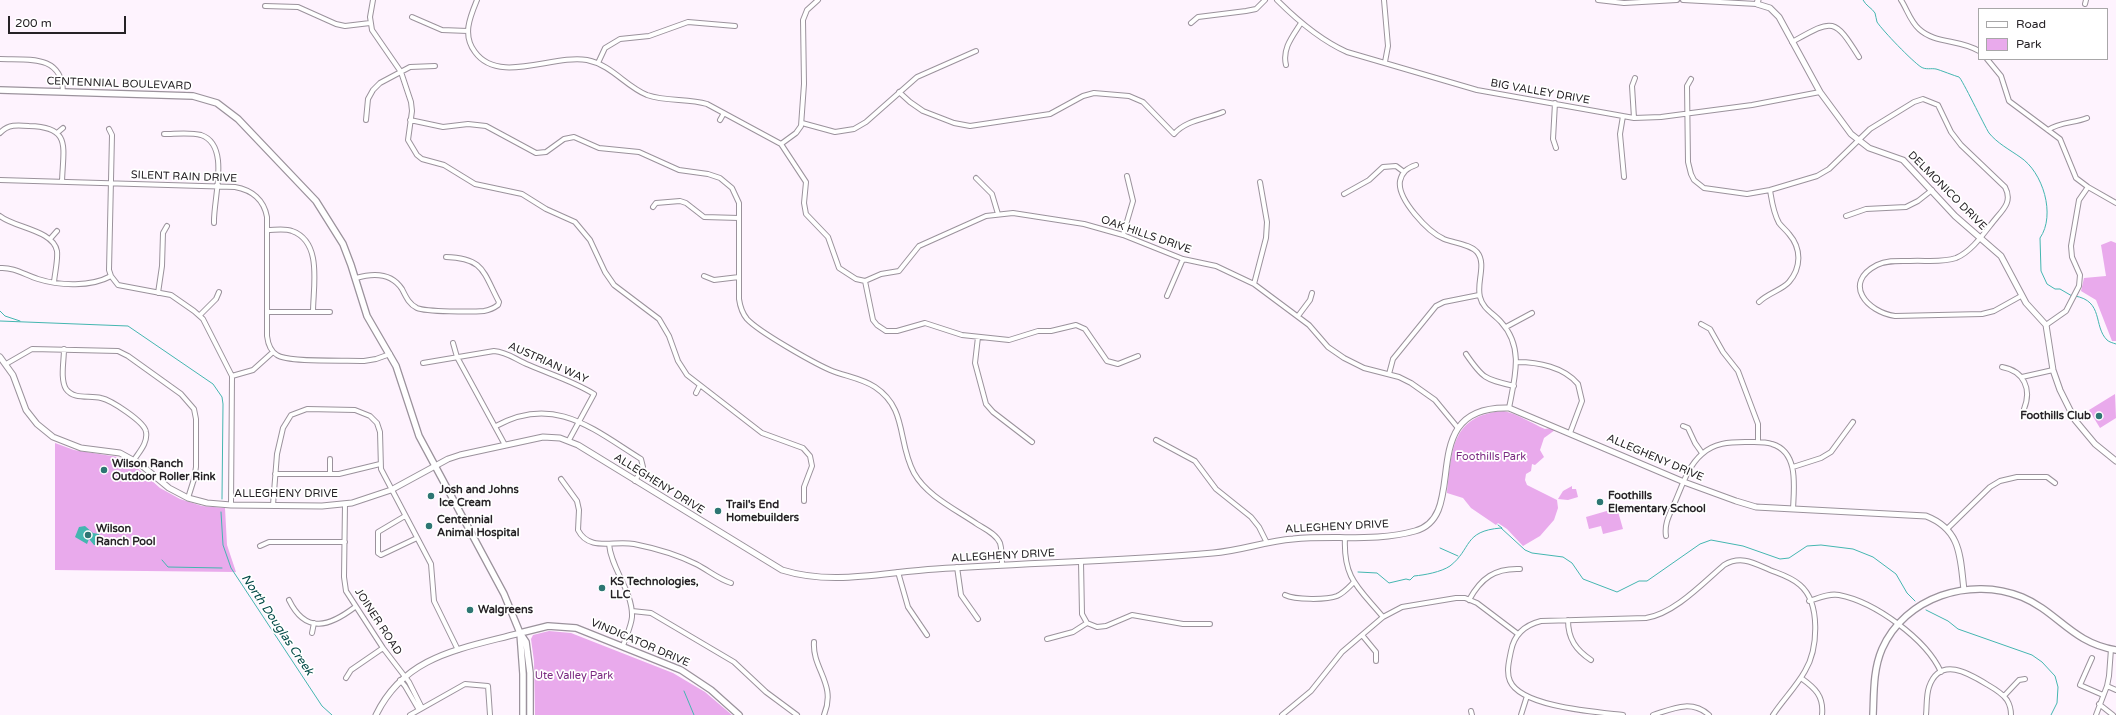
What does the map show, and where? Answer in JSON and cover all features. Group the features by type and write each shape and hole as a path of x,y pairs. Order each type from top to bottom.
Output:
{"main road":[{"name":"CENTENNIAL BOULEVARD","path":"0,90 193,96 209,100 223,106 238,118 316,201 342,244 356,278 367,316 390,354 401,378 419,436 504,594 520,633 526,642 529,655 530,715"},
{"path":"1873,715 1878,662 1886,642 1898,625 1922,604 1939,596 1964,590 1995,590 2022,598 2038,606 2078,636 2095,644 2114,649"},
{"name":"VINDICATOR DRIVE","path":"520,633 548,626 564,625 576,628 670,665 691,676 711,690 739,715"},
{"name":"CENTENNIAL BOULEVARD","path":"520,633 523,674 523,715"}],"street":[{"path":"373,0 370,11 370,23 375,36 401,72 411,102 408,135 409,144 417,155 422,159 444,165 474,184 522,194 546,209 569,218 581,227 590,240 612,282 620,292 659,319 669,336 681,368 700,387 726,404 762,433 798,446 807,452 812,466 804,487 804,502"},
{"path":"477,0 468,31 470,43 477,55 494,66 509,68 572,59 598,63 610,69 630,86 646,94 664,99 702,102 781,144 806,182 804,209 809,218 828,237 839,268 848,276 865,281 871,314 877,325 881,328 897,331 926,323 955,333 1009,340 1038,331 1051,331 1076,325 1085,329 1108,361 1118,364 1138,356"},
{"path":"781,144 796,133 802,123 803,20 806,10 818,0"},
{"path":"1191,22 1198,18 1251,10 1256,8 1265,0"},
{"name":"BIG VALLEY DRIVE","path":"1277,0 1301,23 1336,47 1472,88 1634,118 1687,114 1752,105 1820,92"},
{"path":"1384,0 1388,46 1385,62"},
{"path":"1598,0 1624,3 1677,0"},
{"name":"DELMONICO DRIVE","path":"1683,0 1757,2 1775,12 1820,92 1843,125 1858,141 1874,150 1904,160 1955,216 2001,256 2021,296 2046,325"},
{"path":"1901,0 1911,19 1923,32 1934,38 1962,43 1978,51"},
{"path":"264,6 298,7 336,24 345,26 370,23"},
{"path":"412,18 442,30 468,31"},
{"path":"598,63 605,48 620,39 649,36 688,22 735,26"},
{"path":"1286,65 1284,57 1286,49 1301,23"},
{"path":"1792,42 1817,27 1829,25 1836,27 1844,33 1859,57"},
{"path":"802,123 835,132 854,129 866,122 917,77 976,51"},
{"path":"0,59 40,60 48,63 60,75 63,92"},
{"path":"1989,60 2001,76 2008,100 2060,139 2073,173 2088,187 2116,203"},
{"path":"366,120 368,99 373,90 380,83 415,66 435,66"},
{"path":"1634,118 1632,86 1635,78"},
{"path":"1691,79 1687,86 1687,114 1689,168 1694,180 1699,185 1711,190 1744,194 1770,190 1817,176 1828,168 1870,129 1914,102 1923,99 1938,105 1958,141 2008,192 2007,203 1968,250 1956,258 1943,260 1890,261 1877,265 1868,271 1860,280 1860,291 1865,300 1889,316 1975,315 1994,311 2021,296"},
{"path":"899,92 923,111 954,123 970,126 1050,114 1083,96 1094,93 1129,96 1143,102 1174,134 1180,126 1223,112"},
{"path":"1555,103 1553,139 1556,148"},
{"path":"720,120 724,113"},
{"path":"1623,116 1620,134 1624,177"},
{"path":"2048,130 2054,126 2076,122 2087,118"},
{"path":"410,120 443,127 468,124 486,126 536,153 546,152 564,139 574,137 599,148 639,152 679,170 708,174 720,178 735,193 738,203 741,309 752,323 813,362 831,370 867,382 887,397 899,416 909,459 917,478 934,495 994,535 1001,548 1002,564"},
{"path":"0,132 11,126 23,125 48,127 58,134 62,142 62,182"},
{"path":"58,134 63,128"},
{"path":"109,129 112,135 108,267 111,276 118,285 171,295 200,315 232,376 231,505"},
{"path":"164,134 196,134 212,142 218,156 214,223"},
{"path":"1416,165 1404,172 1400,180 1400,194 1407,205 1438,236 1473,248 1479,254 1482,262 1479,295 1486,308 1506,328 1513,340 1517,362 1509,408"},
{"path":"1344,194 1369,180 1383,167 1396,166 1404,172"},
{"path":"1123,234 1133,201 1127,176"},
{"path":"976,178 992,194 998,214"},
{"name":"SILENT RAIN DRIVE","path":"0,180 217,186 241,188 258,197 266,212 267,326 268,341 273,352"},
{"path":"1254,284 1266,238 1267,222 1260,182"},
{"path":"2088,187 2079,200 2071,246 2072,257 2080,275 2076,292 2069,307 2060,317 2046,325 2053,370 2074,420 2095,444 2116,461"},
{"path":"1759,302 1770,292 1788,284 1795,274 1799,262 1794,240 1780,225 1774,211 1770,190"},
{"path":"1846,216 1872,208 1906,207 1918,201 1932,190"},
{"path":"652,207 656,203 680,201 686,203 704,217 739,218"},
{"name":"OAK HILLS DRIVE","path":"865,281 881,274 899,271 919,246 980,218 998,214 1014,213 1076,222 1123,234 1183,259 1216,266 1254,284 1298,316 1313,329 1328,347 1344,358 1370,370 1389,374 1405,380 1432,397 1458,428"},
{"path":"0,216 50,239 57,250 54,282"},
{"path":"158,293 162,266 163,233 167,226"},
{"path":"267,230 293,231 304,239 309,246 313,260 313,312"},
{"path":"50,239 57,231"},
{"path":"446,258 465,258 478,265 499,302 498,305 503,309"},
{"path":"1167,296 1183,259"},
{"path":"0,268 8,268 37,279 54,282 91,284 97,283 111,276"},
{"path":"356,278 370,274 387,276 398,284 409,302 423,310 480,311 490,310 498,305"},
{"path":"704,276 714,280 739,277"},
{"path":"200,315 216,299 219,292"},
{"path":"1298,316 1310,300 1312,293"},
{"path":"1389,374 1393,359 1436,306 1444,302 1479,295"},
{"path":"267,312 330,312"},
{"path":"1506,328 1532,313"},
{"path":"1701,324 1710,329 1723,352 1738,370 1758,424 1758,442"},
{"path":"260,326 267,326"},
{"path":"978,336 976,367 986,404 1032,442"},
{"path":"453,343 458,357 505,445"},
{"path":"64,349 63,380 69,392 77,396 96,397 111,402 139,422 145,429 145,441 134,460"},
{"path":"6,364 21,354 32,350 64,349 123,353 187,399 194,409 196,424 195,474 188,498"},
{"name":"AUSTRIAN WAY","path":"423,363 494,351 503,352 525,363 574,382 594,394 580,421"},
{"path":"232,376 253,370 273,352 287,359 364,361 390,354"},
{"path":"1466,354 1476,369 1488,380 1514,386"},
{"name":"ALLEGHENY DRIVE","path":"0,357 6,364 26,410 44,431 70,445 112,451 134,460 161,483 188,498 207,503 231,505 345,504 365,500 391,490 434,466 460,455 552,436 569,440 782,570 816,577 841,578 1002,564 1081,562 1226,552 1295,538 1345,538 1416,531 1433,520 1441,503 1448,453 1452,439 1458,428 1465,420 1479,412 1492,408 1509,408 1684,482 1756,507 1919,515 1934,519 1947,529 1953,536 1959,551 1964,590"},
{"path":"1517,362 1535,362 1562,371 1578,384 1582,401 1570,433"},
{"path":"2002,367 2010,369 2022,377 2028,396 2024,409"},
{"path":"2022,377 2053,370"},
{"path":"696,394 700,387"},
{"path":"273,505 275,474 284,428 291,415 307,409 355,410 370,416 377,422 380,432 380,464 391,490 431,564 434,601 458,650"},
{"path":"287,410 291,415"},
{"path":"370,416 374,411"},
{"path":"496,426 519,415 530,413 557,414 580,421 641,458 643,467 635,481"},
{"path":"569,440 580,421"},
{"path":"1793,467 1821,458 1831,452 1853,422"},
{"path":"1683,426 1688,428 1695,443 1702,453"},
{"path":"1156,440 1195,461 1216,489 1251,517 1259,527 1266,543"},
{"path":"1666,536 1664,526 1695,461 1702,453 1713,446 1728,442 1758,442 1771,444 1780,448 1788,457 1793,467 1795,478 1793,509"},
{"path":"330,459 330,474"},
{"path":"275,474 348,473 380,464"},
{"path":"1947,529 1990,488 2000,481 2017,477 2047,477 2055,483"},
{"path":"561,479 575,497 578,505 577,526 580,534 587,541 609,544 636,544 698,565 723,580 732,583"},
{"name":"JOINER ROAD","path":"345,504 345,584 349,598 404,676 421,709"},
{"path":"405,516 378,532 378,553 381,555 417,538"},
{"path":"1345,538 1346,567 1354,582 1383,618"},
{"path":"260,546 269,542 345,542"},
{"path":"609,544 611,556 632,611 631,623 623,646"},
{"path":"1623,715 1569,709 1527,696 1514,689 1508,676 1512,649 1518,634 1527,626 1536,622 1646,618 1658,615 1672,608 1724,565 1732,561 1742,560 1790,578 1803,588 1815,617 1816,632 1808,664 1801,678 1772,715"},
{"path":"1081,562 1081,609 1083,618 1088,623 1101,627 1132,614 1183,624 1210,624"},
{"path":"957,568 961,595 978,619"},
{"path":"1469,600 1478,585 1487,576 1506,569 1520,569"},
{"path":"898,572 908,607 927,634"},
{"path":"1284,595 1291,598 1331,598 1341,594 1354,582"},
{"path":"1809,601 1828,595 1839,595 1873,607 1898,625 1933,655 1941,672"},
{"path":"1282,715 1311,690 1342,652 1383,618 1407,606 1456,598 1469,600 1518,634"},
{"path":"290,600 297,613 314,624 334,621 355,607"},
{"path":"632,611 651,613 734,662 766,692 797,715"},
{"path":"1568,620 1568,632 1573,644 1591,660"},
{"path":"1047,640 1073,632 1088,623"},
{"path":"312,632 314,624"},
{"path":"376,715 384,700 399,680 430,659 520,633"},
{"path":"1362,635 1376,652 1376,661"},
{"path":"814,642 814,652 825,678 828,690 828,704 824,715"},
{"path":"346,678 351,670 383,648"},
{"path":"2096,715 2110,676 2114,649"},
{"path":"2092,658 2080,685 2103,695"},
{"path":"1926,715 1929,687 1934,678 1941,672 1952,669 1964,671 2004,696 2010,706 2011,715"},
{"path":"1801,678 1818,691 1822,701 1822,715"},
{"path":"2004,696 2019,680 2024,679"},
{"path":"399,680 421,709"},
{"path":"410,715 464,684 486,684 489,688 490,715"},
{"path":"2106,686 2116,690"},
{"path":"1521,715 1527,696"},
{"path":"2099,704 2113,715"},
{"path":"1653,715 1683,706 1695,707 1709,715"},
{"path":"1569,709 1569,715"}],"green space":[{"path":"2111,241 2116,243 2116,341 2112,341 2096,300 2081,291 2084,278 2106,276 2101,245"},
{"path":"2115,394 2116,418 2100,428 2089,410"},
{"name":"Foothills Park","path":"1504,411 1519,416 1545,429 1550,428 1555,430 1544,438 1540,450 1544,457 1535,465 1532,464 1531,471 1526,474 1525,480 1527,485 1557,500 1558,508 1554,520 1540,536 1523,546 1507,529 1498,523 1496,525 1471,508 1463,498 1447,493 1453,449 1464,427 1473,419 1487,414"},
{"path":"55,443 74,450 118,457 134,465 160,488 180,499 202,506 225,508 227,545 236,572 55,570"},
{"path":"1572,486 1572,489 1576,489 1578,497 1568,500 1558,499 1563,491"},
{"path":"1617,508 1623,529 1603,534 1601,526 1589,529 1586,517"},
{"name":"Ute Valley Park","path":"549,631 571,633 673,673 705,692 732,715 535,715 534,661 531,639 533,635"}],"shaded area":[{"name":"Wilson Ranch Pool","path":"85,526 93,533 99,534 100,540 97,545 94,545 89,539 87,544 75,537 79,527"}],"waterway":[{"path":"1863,0 1875,13 1877,22 1880,26 1917,64 1923,68 1936,69 1959,77 1992,137 2020,157 2035,173 2041,183 2047,206 2045,229 2040,238 2041,271 2047,284 2072,296"},
{"path":"2075,296 2090,303 2097,315 2103,334 2108,341 2116,344"},
{"name":"North Douglas Creek","path":"0,311 5,316 20,321"},
{"name":"North Douglas Creek","path":"0,321 128,326 213,384 222,397 223,404 222,499"},
{"name":"North Douglas Creek","path":"221,512 223,545 231,568 322,706 332,715"},
{"path":"1498,525 1502,528"},
{"path":"1358,572 1377,573 1389,583 1406,579 1410,580 1414,576 1438,572 1450,566 1457,560 1474,537 1480,533 1501,528 1525,550 1532,553 1563,557 1572,563 1583,579 1617,592 1639,581 1647,581 1700,544 1711,540 1743,546 1780,559 1789,558 1807,546 1821,545 1853,549 1873,557 1896,574 1907,593 1915,601"},
{"path":"1440,548 1458,556"},
{"path":"162,560 168,567 222,568"},
{"path":"1926,610 1948,621 1958,629 2032,655 2042,662 2055,676 2058,687 2057,703 2051,715"},
{"path":"684,691 694,715"}],"place":[{"name":"Foothills Club","path":"2099,416"},
{"name":"Wilson Ranch Outdoor Roller Rink","path":"104,470"},
{"name":"Josh and Johns Ice Cream","path":"431,496"},
{"name":"Foothills Elementary School","path":"1600,502"},
{"name":"Trail's End Homebuilders","path":"718,511"},
{"name":"Centennial Animal Hospital","path":"429,526"},
{"name":"Wilson Ranch Pool","path":"88,535"},
{"name":"KS Technologies, LLC","path":"602,588"},
{"name":"Walgreens","path":"470,610"}]}
